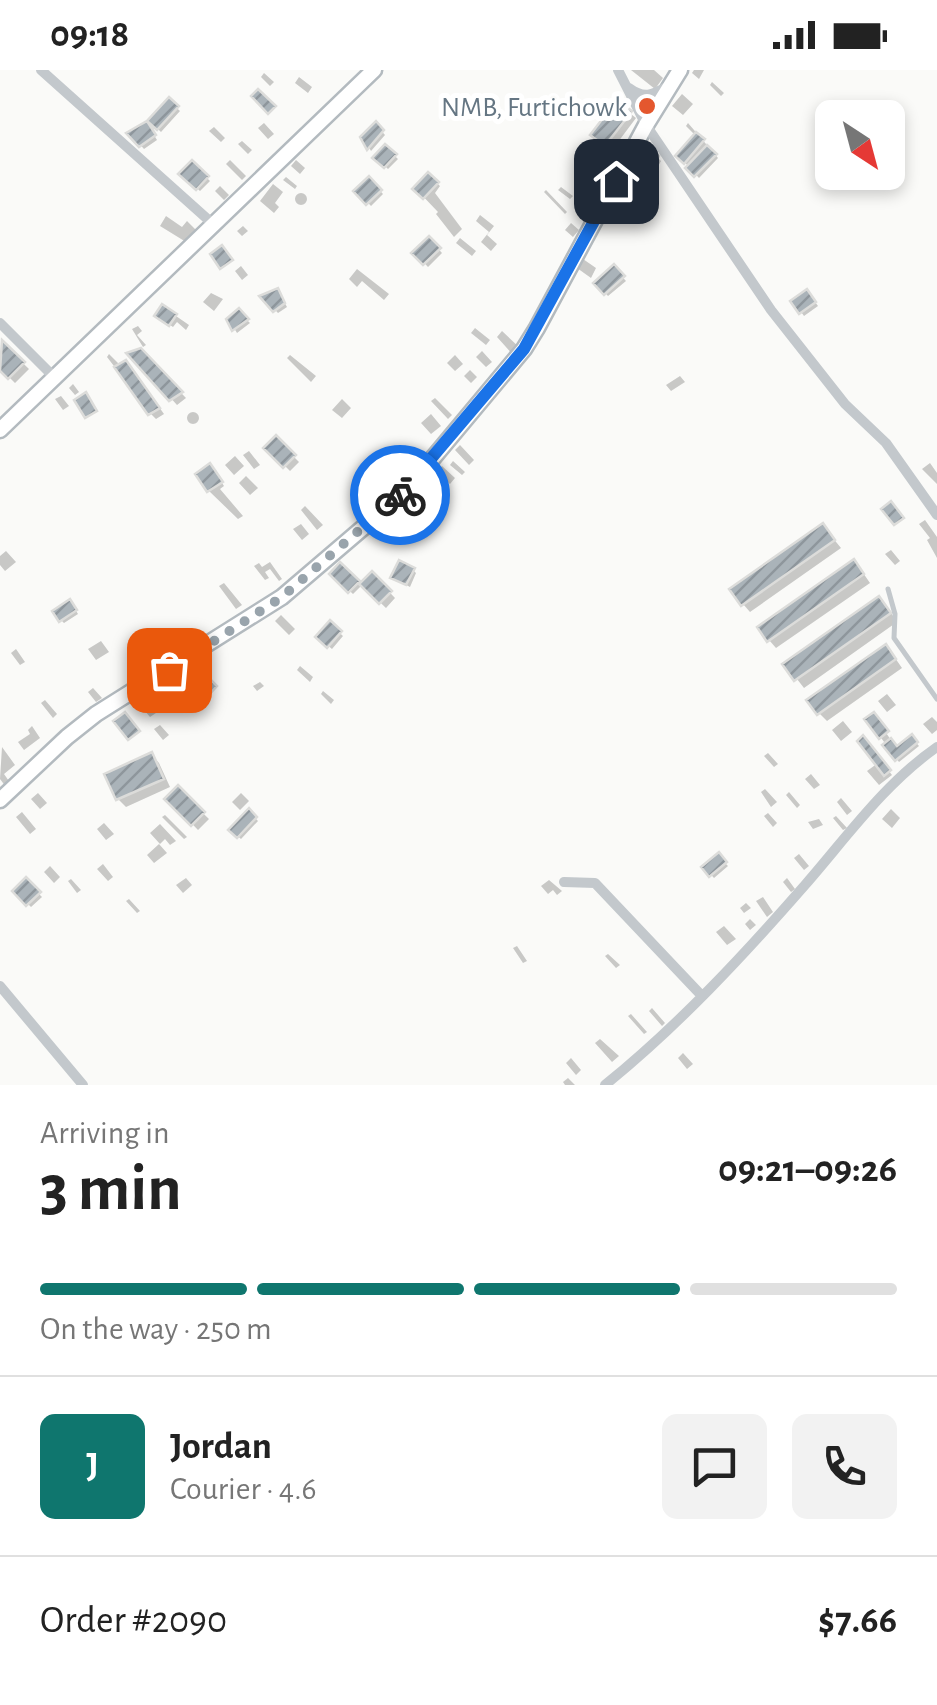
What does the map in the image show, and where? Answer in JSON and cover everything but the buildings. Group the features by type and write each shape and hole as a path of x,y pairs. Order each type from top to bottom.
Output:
{"street":[{"path":"41,70 213,224"},
{"path":"0,430 374,70"},
{"path":"618,70 646,124 771,310 844,404 886,443 937,515"},
{"path":"0,800 96,714 282,597 392,502 423,470 530,338 646,124 680,70"},
{"path":"628,88 651,96 669,86"},
{"path":"0,323 56,379"},
{"path":"605,1085 635,1061 750,948 882,796 937,747"},
{"path":"564,882 595,883 702,996"},
{"path":"0,986 83,1085"}],"lane":[{"path":"888,589 895,614 894,638 937,699"}],"way so far":[{"path":"169,670 282,597 400,495"}],"place":[{"name":"NMB, Furtichowk","path":"647,106"}],"route":[{"path":"400,495 524,349 616,181"}]}
